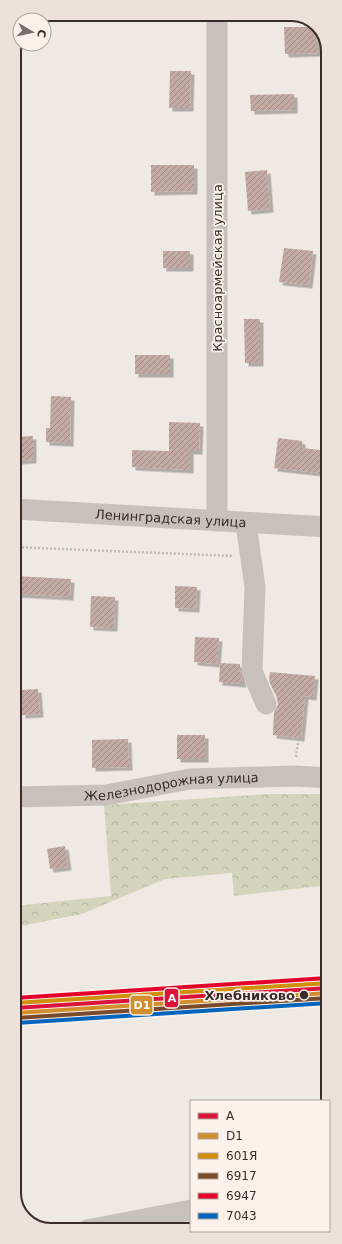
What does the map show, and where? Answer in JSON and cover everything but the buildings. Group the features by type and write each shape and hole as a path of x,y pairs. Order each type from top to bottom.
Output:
{"street":[{"name":"Красноармейская улица","path":"217,21 217,521"},
{"name":"Ленинградская улица","path":"21,509 217,521 247,530 321,528"},
{"path":"247,530 255,587 252,671 266,704"},
{"name":"Железнодорожная улица","path":"21,797 106,795 190,778 295,776 321,778"},
{"path":"124,1223 190,1210"}],"path":[{"path":"21,547 236,556 247,530"}],"green space":[{"path":"268,794 321,794 321,886 234,896 232,873 165,879 82,914 21,926 21,905 111,896 104,805"}],"transit line":[{"name":"6947","path":"21,998 321,978"},
{"name":"601Я","path":"21,1003 321,983"},
{"name":"A","path":"21,1008 321,988"},
{"name":"D1","path":"21,1013 321,993"},
{"name":"6917","path":"21,1018 321,998"},
{"name":"7043","path":"21,1023 321,1003"}],"place":[{"name":"Хлебниково","path":"304,995"}]}
